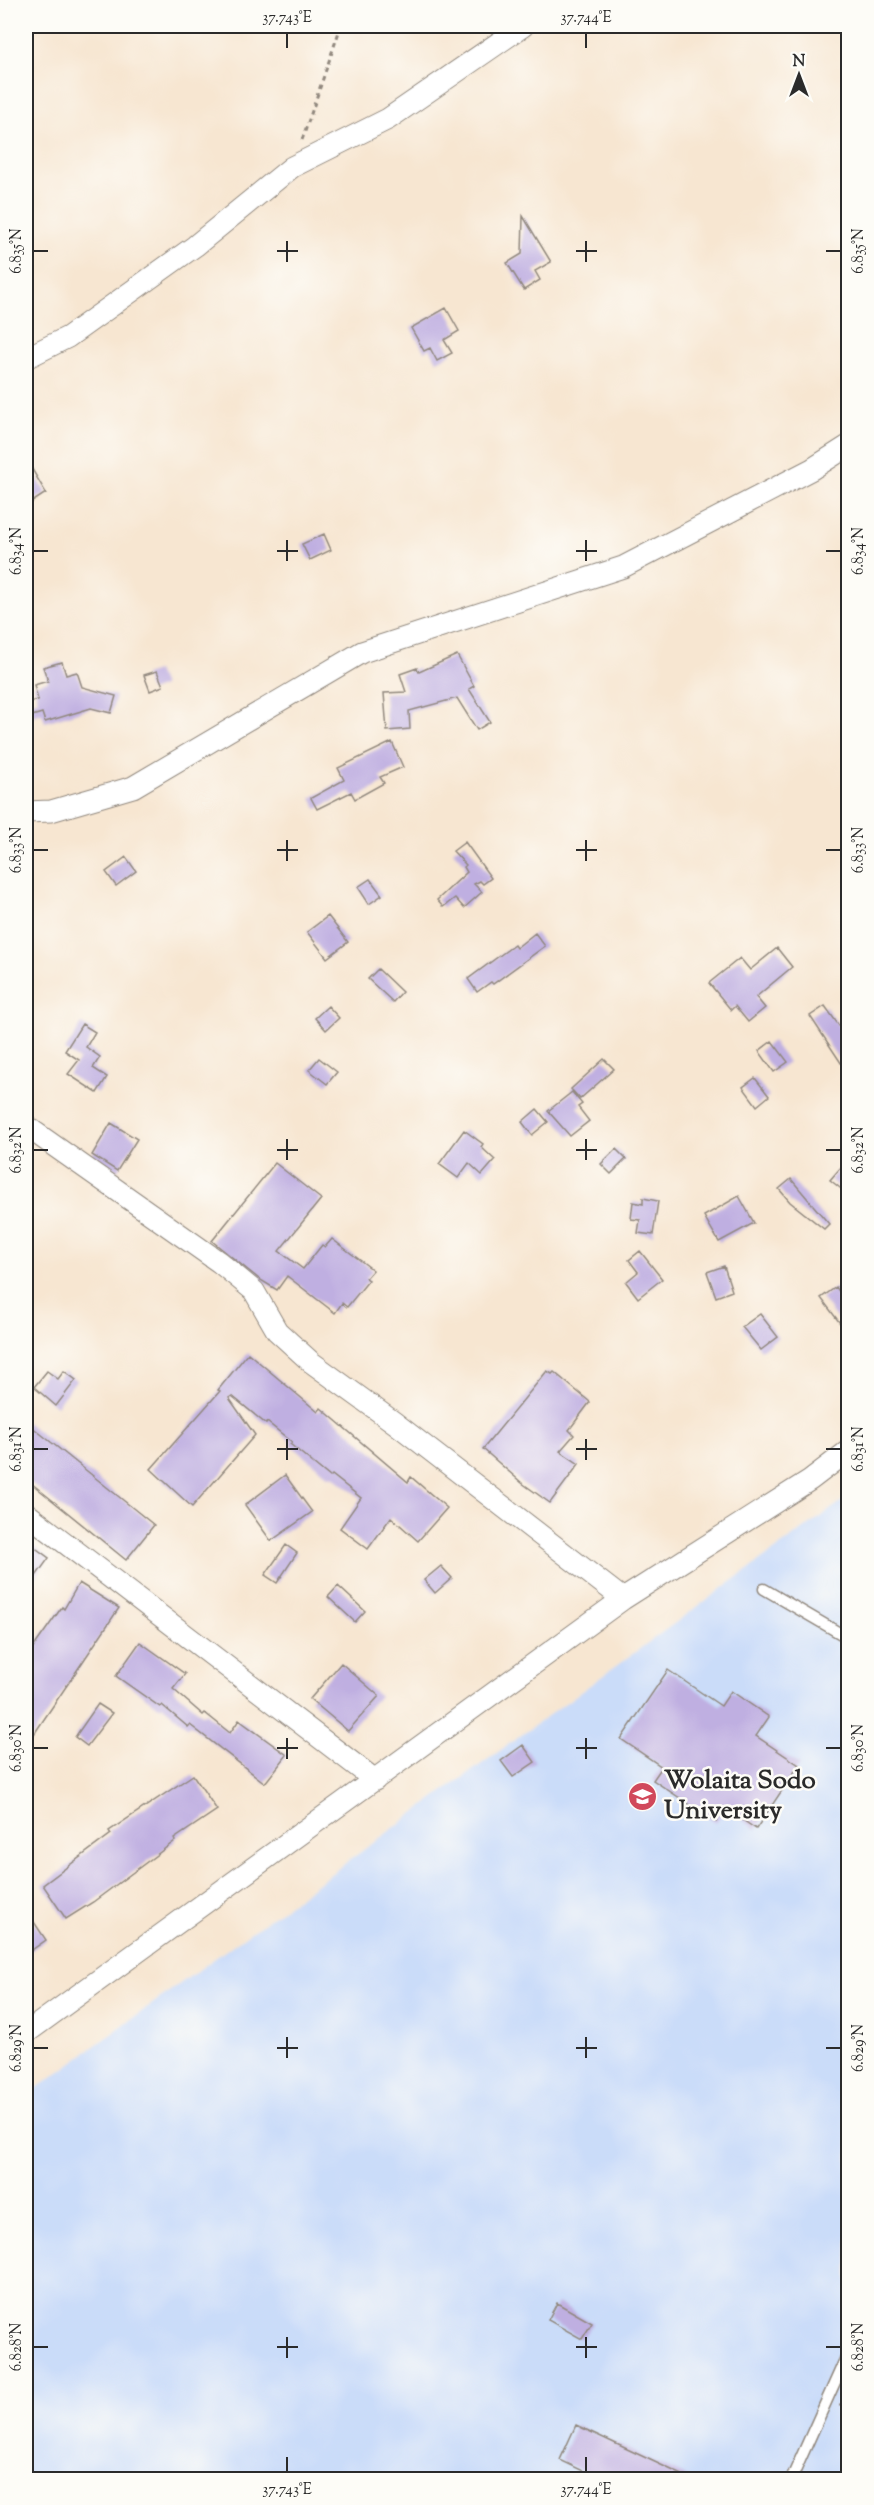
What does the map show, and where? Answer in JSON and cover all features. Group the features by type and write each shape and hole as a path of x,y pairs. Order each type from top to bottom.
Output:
{"street":[{"path":"26,358 77,331 195,246 292,167 388,119 512,28"},
{"path":"26,812 51,811 133,787 362,652 623,567 813,469 849,446"},
{"path":"26,1126 219,1262 254,1291 278,1331 311,1362 623,1599"},
{"path":"26,2033 623,1599 810,1480 849,1451"},
{"path":"26,1513 375,1780"}],"lane":[{"path":"764,1589 849,1638"},
{"path":"792,2480 849,2353"}],"path":[{"path":"292,167 341,26"}],"shaded area":[{"name":"Wolaita Sodo University","path":"848,1497 848,2479 26,2479 26,2096"}],"building":[{"path":"523,216 551,262 535,271 540,280 524,290 507,263 522,254"},
{"path":"446,308 459,331 444,340 452,353 437,361 430,348 424,351 411,328"},
{"path":"26,459 46,493 26,506"},
{"path":"324,534 331,550 310,560 302,544"},
{"path":"457,655 474,686 469,689 490,722 477,730 457,698 409,711 410,729 387,731 384,693 406,692 400,674 417,668 419,672"},
{"path":"62,662 66,675 77,672 82,687 116,696 111,713 91,708 45,722 42,713 32,716 28,702 38,700 34,685 48,681 43,667"},
{"path":"157,671 163,686 150,691 144,675"},
{"path":"392,742 403,767 380,777 384,783 355,799 351,792 317,809 311,798 344,780 338,768"},
{"path":"465,842 491,878 483,884 480,881 474,884 482,892 464,908 455,898 443,907 437,900 467,872 464,867 466,865 453,851"},
{"path":"126,857 136,871 116,886 106,872"},
{"path":"370,879 382,895 369,904 358,887"},
{"path":"328,916 348,942 327,958 307,932"},
{"path":"535,933 545,946 493,984 491,982 477,992 468,979 514,945 516,948"},
{"path":"777,948 792,967 756,997 765,1008 748,1022 735,1006 731,1010 709,983 740,958 750,970"},
{"path":"378,969 402,992 393,1002 368,979"},
{"path":"328,1006 339,1018 326,1030 315,1018"},
{"path":"825,1006 842,1030 849,1025 849,1075 810,1016"},
{"path":"82,1024 95,1032 86,1047 100,1057 93,1068 107,1077 97,1093 68,1074 79,1060 65,1051"},
{"path":"772,1041 788,1062 774,1072 759,1051"},
{"path":"319,1058 337,1072 327,1084 309,1070"},
{"path":"604,1059 614,1069 580,1099 571,1089"},
{"path":"755,1078 769,1096 757,1106 743,1087"},
{"path":"572,1092 582,1104 578,1107 589,1121 570,1136 548,1111"},
{"path":"537,1109 548,1122 532,1135 522,1122"},
{"path":"111,1123 137,1139 117,1171 92,1155"},
{"path":"464,1130 483,1144 481,1147 495,1160 482,1175 469,1163 458,1178 439,1164"},
{"path":"616,1149 626,1159 611,1174 601,1164"},
{"path":"849,1158 849,1195 830,1180"},
{"path":"275,1163 321,1199 279,1251 303,1269 322,1245 325,1247 332,1239 373,1270 366,1278 369,1280 347,1307 342,1303 335,1313 287,1276 277,1290 259,1279 212,1241"},
{"path":"791,1179 829,1224 824,1229 790,1202 779,1189"},
{"path":"739,1196 754,1223 719,1242 704,1216"},
{"path":"643,1198 658,1201 653,1235 638,1233 640,1220 631,1219 633,1202 643,1204"},
{"path":"640,1251 662,1279 638,1298 626,1282 638,1272 629,1260"},
{"path":"724,1266 732,1291 716,1297 707,1272"},
{"path":"836,1287 843,1297 849,1292 849,1335 821,1298"},
{"path":"760,1314 778,1337 761,1350 742,1327"},
{"path":"248,1353 318,1412 321,1408 408,1482 411,1477 447,1508 418,1541 391,1517 368,1549 340,1528 361,1498 332,1475 330,1477 290,1444 292,1442 232,1396 229,1398 255,1435 192,1507 151,1469 220,1391 218,1390"},
{"path":"47,1371 58,1379 64,1371 76,1380 56,1406 34,1387"},
{"path":"547,1371 552,1374 554,1372 590,1402 569,1430 574,1435 560,1451 579,1464 550,1503 522,1483 483,1449"},
{"path":"26,1422 154,1525 126,1560 26,1479"},
{"path":"285,1475 312,1512 271,1541 245,1505"},
{"path":"26,1541 49,1558 26,1590"},
{"path":"286,1545 297,1553 277,1583 265,1575"},
{"path":"441,1566 452,1578 435,1593 424,1580"},
{"path":"79,1583 119,1608 26,1746 26,1658 62,1607 64,1609"},
{"path":"338,1586 365,1611 355,1622 328,1597"},
{"path":"140,1642 185,1674 173,1689 203,1715 205,1713 230,1733 239,1720 287,1755 265,1783 190,1725 188,1727 162,1705 160,1707 116,1676"},
{"path":"341,1663 379,1696 348,1731 310,1699"},
{"path":"668,1670 721,1706 731,1691 769,1717 756,1736 799,1765 756,1829 725,1808 716,1822 653,1780 662,1767 621,1739"},
{"path":"98,1704 112,1713 87,1746 75,1737"},
{"path":"523,1745 535,1762 513,1777 501,1761"},
{"path":"193,1775 217,1810 174,1839 175,1841 93,1902 66,1919 43,1885 111,1834 109,1831"},
{"path":"26,1910 46,1940 26,1954"},
{"path":"557,2303 592,2323 582,2339 548,2320"},
{"path":"576,2425 693,2480 602,2480 560,2460"}],"place":[{"name":"Wolaita Sodo University","path":"643,1796"}]}
